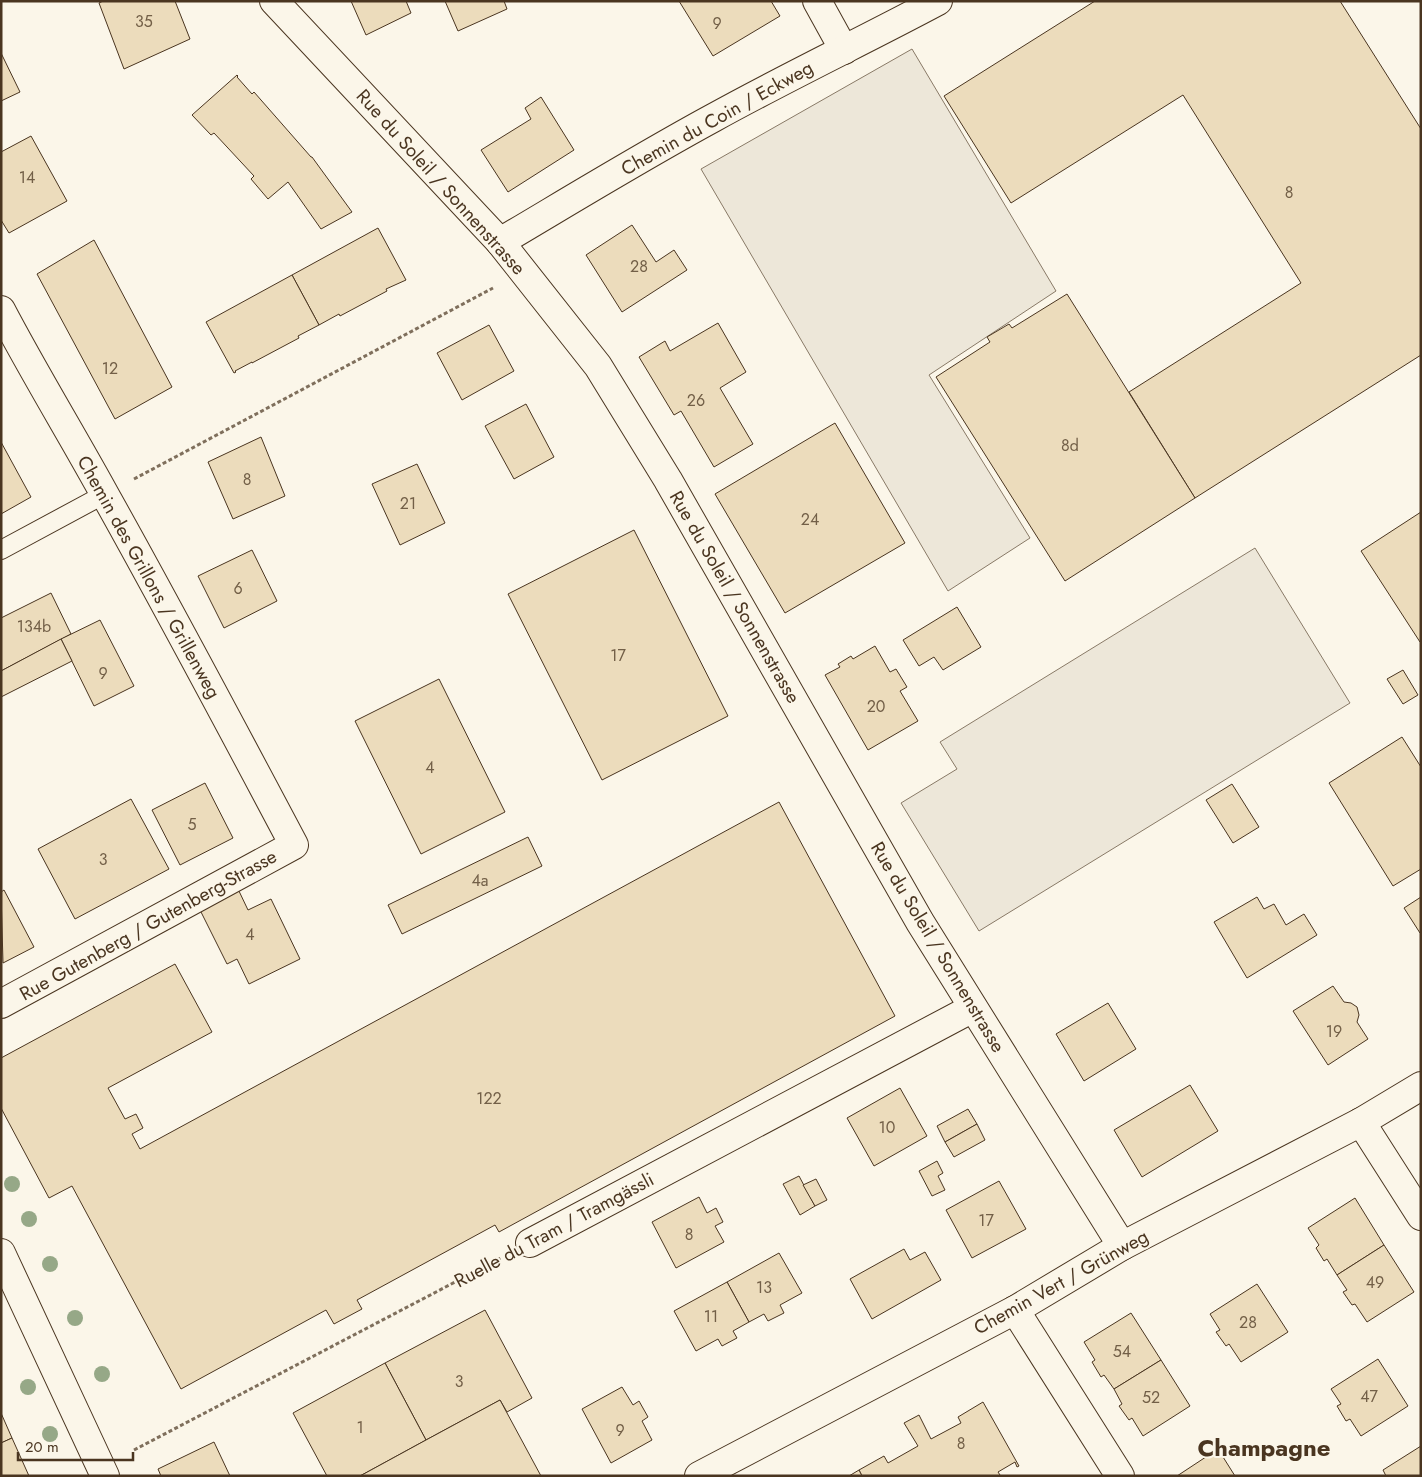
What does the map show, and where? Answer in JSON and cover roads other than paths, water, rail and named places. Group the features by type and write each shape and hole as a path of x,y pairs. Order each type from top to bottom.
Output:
{"street":[{"name":"Rue du Soleil / Sonnenstrasse","path":"274,1 500,242 598,366 668,480 920,922 1122,1246"},
{"path":"818,1 844,50"},
{"name":"Chemin du Coin / Eckweg","path":"500,242 711,118 800,70 844,50 938,1"},
{"name":"Chemin des Grillons / Grillenweg","path":"1,310 28,362 105,494 294,845"},
{"name":"Rue Gutenberg / Gutenberg-Strasse","path":"1,1004 294,845"},
{"name":"Ruelle du Tram / Tramgässli","path":"530,1243 973,1008"},
{"name":"Chemin Vert / Grünweg","path":"698,1476 1014,1310 1122,1246 1361,1122 1421,1086"},
{"path":"1361,1122 1421,1216"},
{"path":"1,1252 105,1476"},
{"path":"1014,1310 1120,1476"}],"lane":[{"path":"1,550 105,494"}],"district":[{"name":"Champagne","path":"1264,1447"}]}
